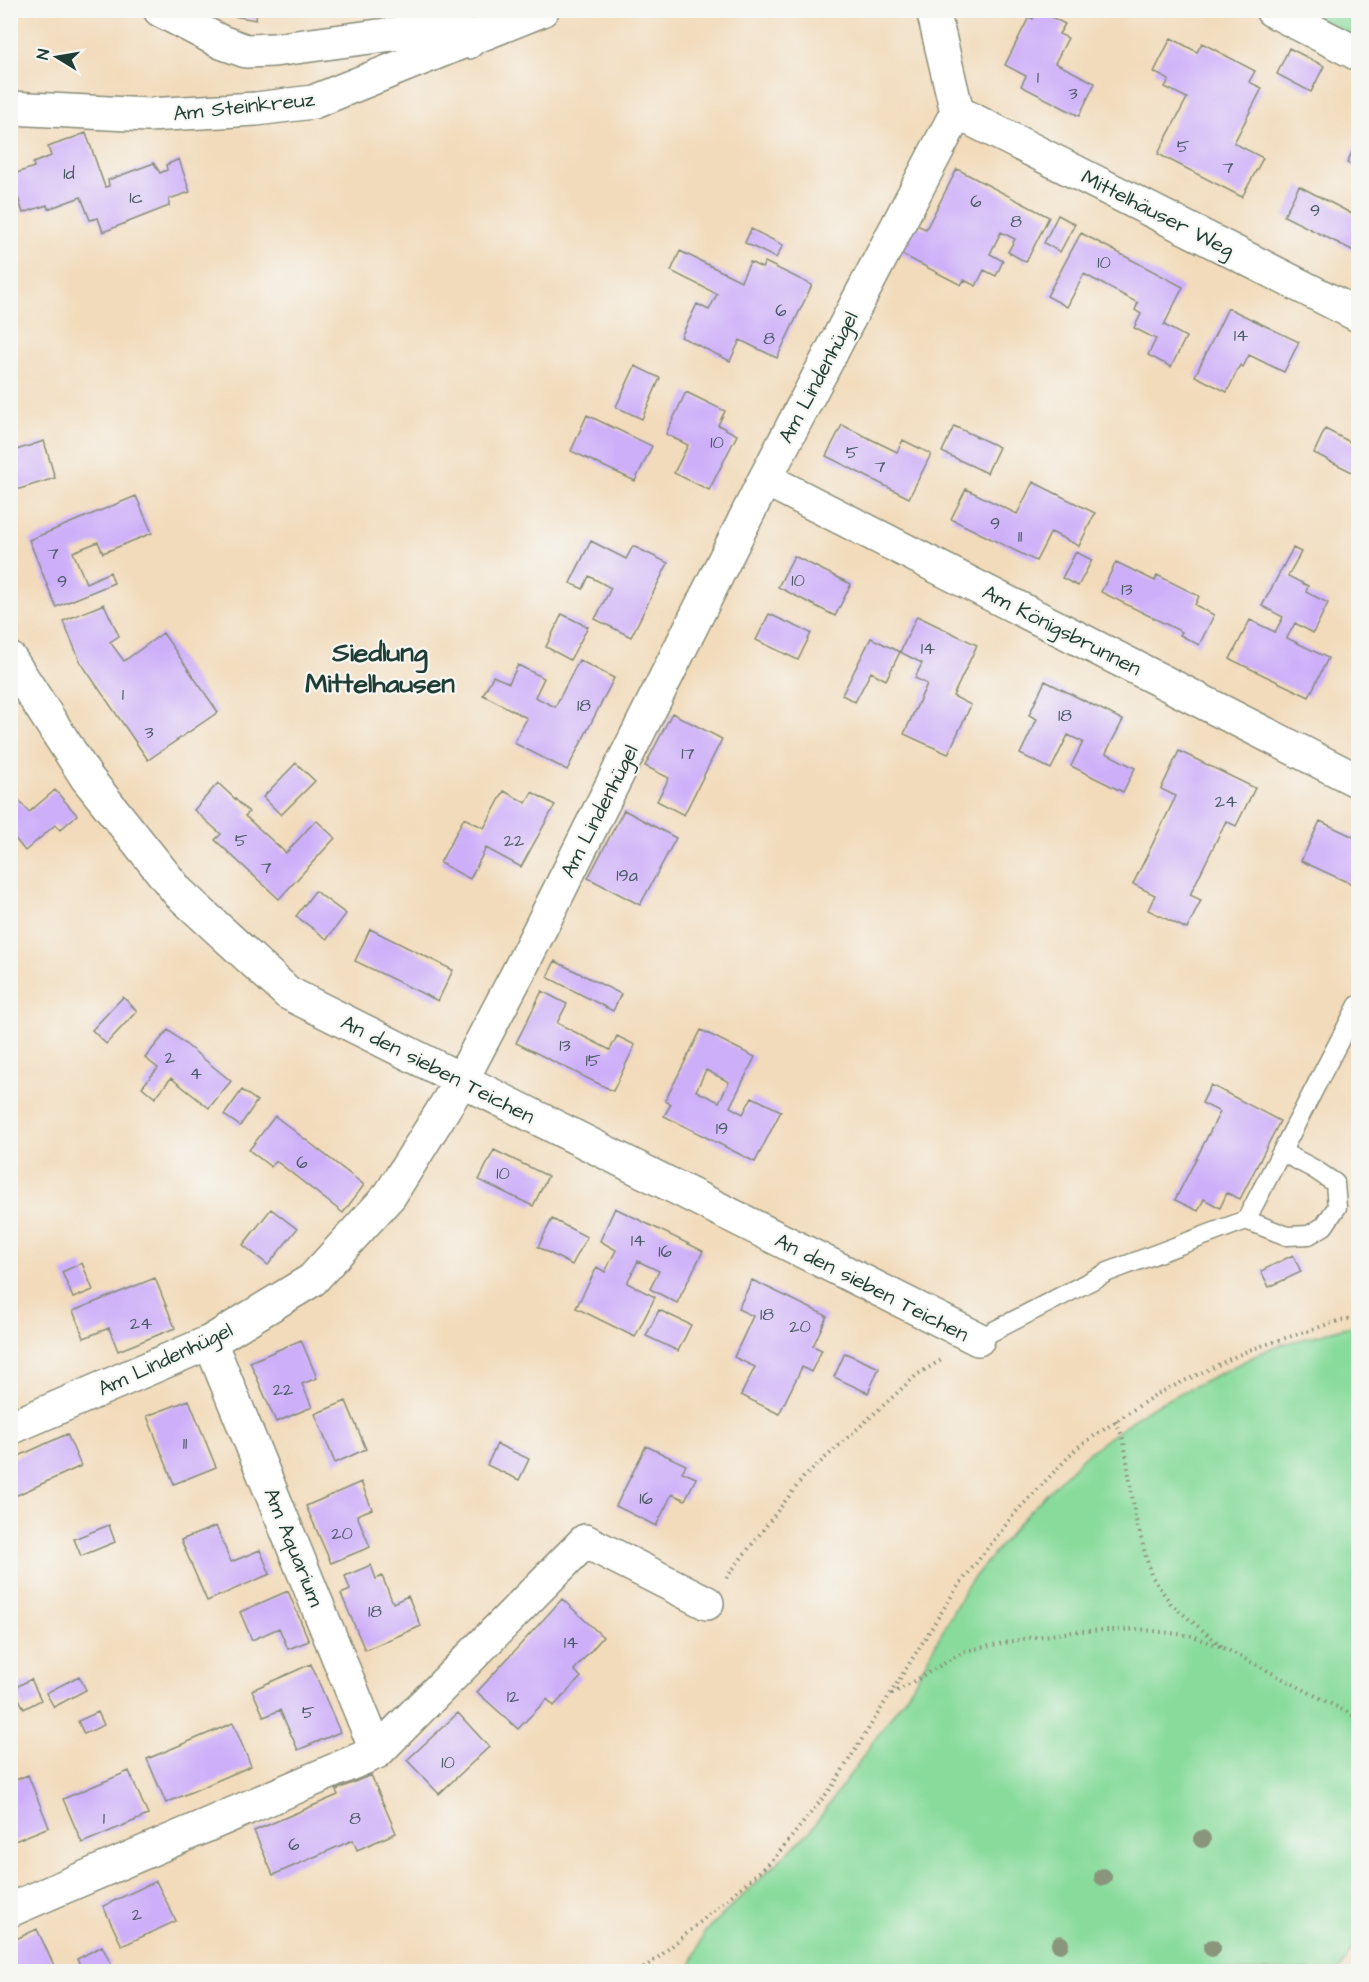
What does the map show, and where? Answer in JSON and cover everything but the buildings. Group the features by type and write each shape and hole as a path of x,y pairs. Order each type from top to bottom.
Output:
{"street":[{"path":"160,10 221,42 246,51 274,50 445,27 462,32 468,42"},
{"name":"Am Steinkreuz","path":"10,108 148,115 256,109 313,102 468,42 542,10"},
{"path":"933,10 957,112"},
{"path":"1272,10 1359,54"},
{"name":"Mittelhäuser Weg","path":"957,112 1359,315"},
{"name":"Am Lindenhügel","path":"10,1428 210,1342 312,1280 390,1195 461,1081 520,969 765,479 957,112"},
{"name":"Am Königsbrunnen","path":"765,479 1359,781"},
{"name":"An den sieben Teichen","path":"10,659 87,778 178,892 288,993 978,1339"},
{"name":"Am Aquarium","path":"210,1342 377,1752"},
{"path":"10,1910 377,1752 585,1541 707,1603"}],"lane":[{"path":"978,1339 1108,1272 1246,1220 1359,1005"},
{"path":"1246,1220 1287,1236 1309,1235 1324,1226 1337,1207 1335,1183 1282,1152"}],"path":[{"path":"639,1971 660,1956 772,1861 832,1787 956,1589 1015,1513 1078,1447 1155,1395 1249,1350 1338,1321 1359,1317"},
{"path":"707,1603 803,1478 918,1374 978,1339"},
{"path":"1116,1421 1124,1441 1135,1516 1151,1575 1171,1604 1226,1649"},
{"path":"891,1695 964,1651 1038,1636 1080,1631 1138,1629 1193,1636 1226,1649 1359,1718"},
{"path":"1352,1971 1359,1962"}],"green space":[{"path":"1304,11 1358,11 1358,39"},
{"path":"1358,1324 1358,1942 1339,1971 689,1971 704,1933 811,1830 912,1687 967,1586 1023,1518 1084,1456 1148,1409 1273,1347"}],"district":[{"name":"Siedlung Mittelhausen","path":"380,668"}]}
